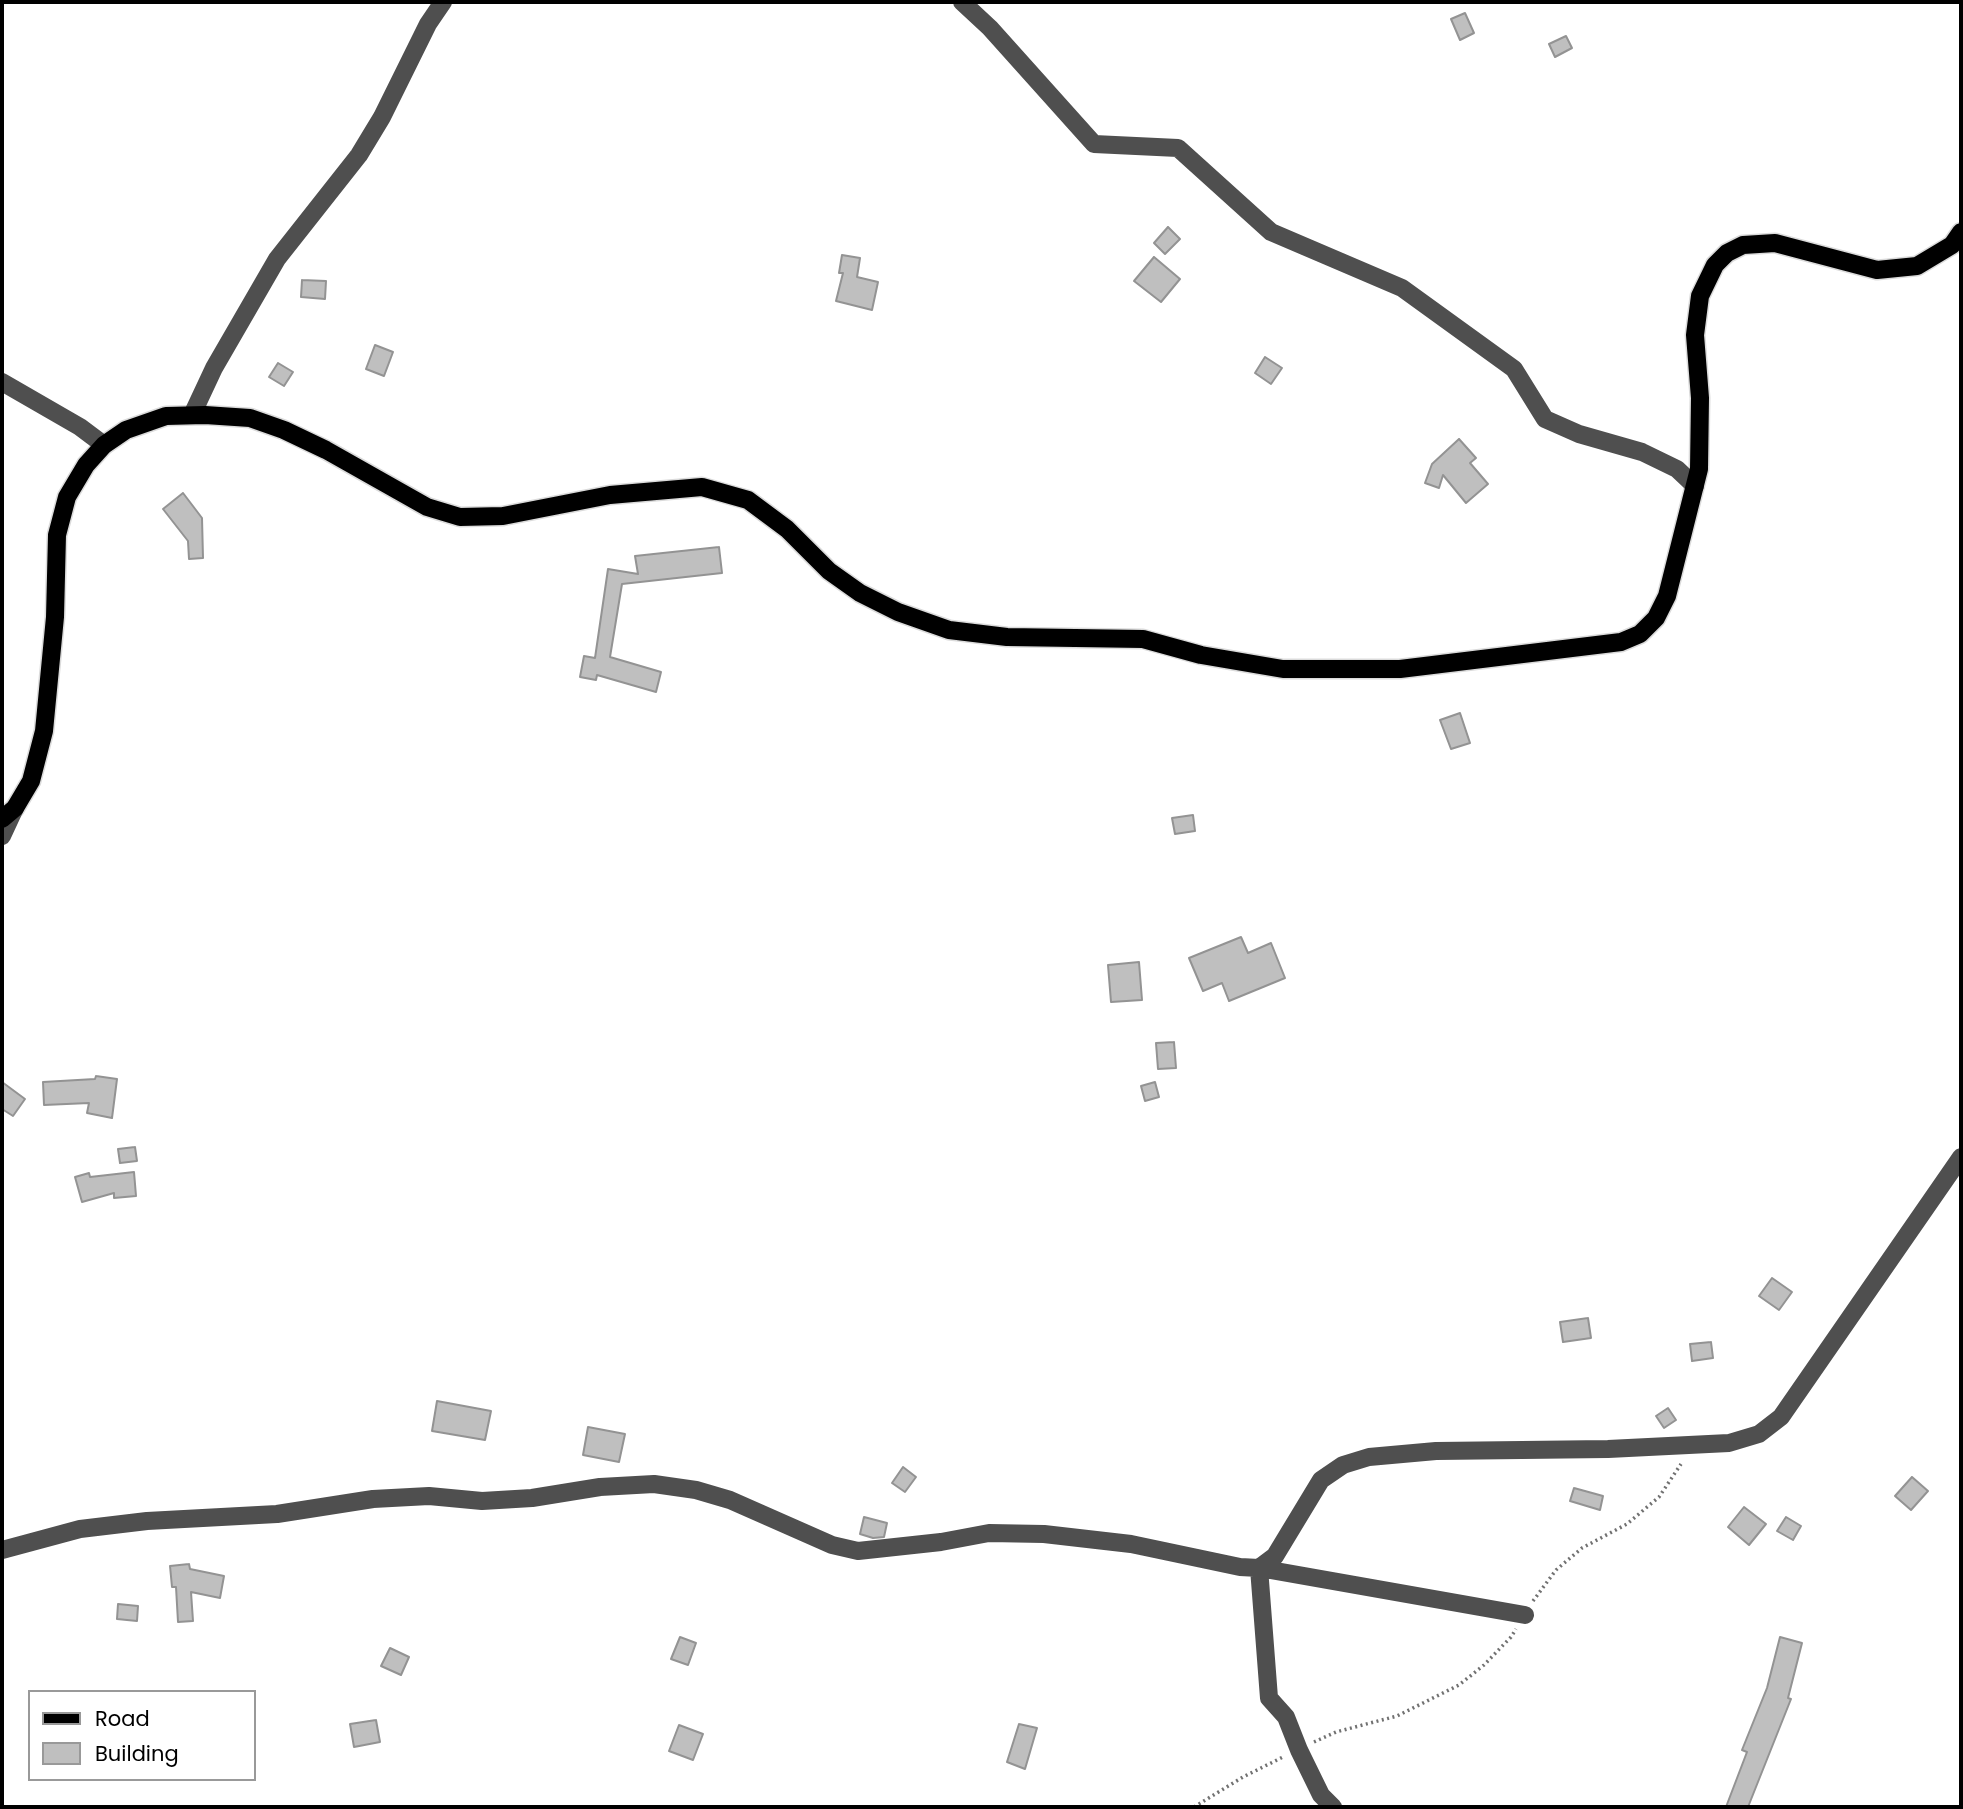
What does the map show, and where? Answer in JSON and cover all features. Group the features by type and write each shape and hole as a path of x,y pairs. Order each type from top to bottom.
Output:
{"main road":[{"path":"8,813 31,781 44,731 55,617 57,535 67,497 86,465 104,445 126,430 166,416 250,418 284,430 326,450 427,507 460,517 503,516 610,495 702,487 748,500 787,529 829,571 860,593 898,612 948,630 1007,637 1143,639 1201,655 1283,669 1400,669 1621,642 1640,634 1656,618 1667,596 1699,470 1700,398 1695,335 1700,296 1715,265 1727,253 1742,245 1775,243 1878,270 1917,266 1952,245 1961,232"}],"street":[{"path":"192,415 214,368 277,259 359,155 382,117 428,24 443,2"},
{"path":"962,2 990,28 1094,144 1178,148 1271,232 1402,288 1514,369 1545,419 1579,434 1642,452 1677,469 1695,486"},
{"path":"2,382 80,427 104,445"},
{"path":"2,836 8,813"},
{"path":"1259,1568 1275,1556 1321,1480 1343,1465 1368,1457 1436,1451 1608,1449 1728,1443 1759,1434 1781,1417 1961,1157"},
{"path":"2,1550 80,1530 147,1521 277,1514 373,1499 429,1496 495,1500 532,1498 600,1487 654,1484 696,1490 730,1500 832,1545 858,1551 941,1542 989,1533 1044,1534 1131,1544 1240,1567 1259,1568 1525,1615"},
{"path":"1259,1568 1269,1698 1286,1717 1321,1795 1332,1807"}],"path":[{"path":"1194,1807 1243,1777 1336,1732 1397,1716 1459,1685 1484,1665 1511,1637 1556,1570 1582,1548 1627,1524 1659,1497 1694,1445"}],"building":[{"path":"1465,13 1474,33 1460,40 1451,19"},
{"path":"1566,36 1572,48 1555,57 1549,44"},
{"path":"1168,227 1180,239 1165,254 1154,243"},
{"path":"842,255 860,258 857,277 878,282 872,310 836,301 843,273 839,273"},
{"path":"1154,257 1180,279 1161,302 1134,281"},
{"path":"302,280 326,281 325,299 301,297"},
{"path":"375,345 393,352 384,376 366,369"},
{"path":"1265,357 1282,368 1271,384 1255,373"},
{"path":"278,363 293,372 284,386 269,377"},
{"path":"1459,439 1476,458 1470,463 1488,484 1466,503 1443,475 1439,488 1425,483 1432,464"},
{"path":"183,493 202,518 203,558 189,559 188,541 163,509"},
{"path":"719,547 722,573 622,584 610,657 661,672 656,692 597,675 596,680 580,677 584,656 595,658 608,569 638,574 635,556"},
{"path":"1460,713 1470,743 1451,749 1440,720"},
{"path":"1193,815 1195,831 1175,834 1172,818"},
{"path":"1241,937 1248,953 1271,943 1285,978 1229,1001 1222,983 1203,991 1189,958"},
{"path":"1139,962 1142,1000 1111,1002 1108,965"},
{"path":"1174,1042 1176,1068 1158,1069 1156,1043"},
{"path":"96,1076 117,1079 112,1118 87,1113 89,1103 44,1105 43,1082 95,1079"},
{"path":"2,1082 25,1099 13,1116 2,1109"},
{"path":"1155,1082 1159,1097 1145,1101 1141,1086"},
{"path":"135,1147 137,1161 120,1163 118,1149"},
{"path":"134,1172 136,1196 114,1198 114,1193 82,1202 75,1177 89,1173 90,1177"},
{"path":"1772,1278 1792,1292 1779,1310 1759,1296"},
{"path":"1588,1318 1591,1338 1563,1342 1560,1322"},
{"path":"1711,1342 1713,1358 1692,1361 1690,1344"},
{"path":"437,1401 491,1411 485,1440 432,1431"},
{"path":"1668,1408 1676,1420 1664,1428 1656,1416"},
{"path":"588,1427 625,1434 619,1462 583,1455"},
{"path":"903,1467 916,1477 905,1492 892,1483"},
{"path":"1912,1477 1928,1491 1911,1510 1895,1496"},
{"path":"1574,1488 1603,1496 1600,1510 1570,1501"},
{"path":"1744,1507 1766,1524 1749,1545 1728,1527"},
{"path":"864,1517 887,1523 884,1537 873,1538 860,1534"},
{"path":"1786,1517 1801,1526 1793,1540 1777,1531"},
{"path":"189,1564 190,1569 224,1576 220,1598 191,1592 193,1621 178,1622 176,1587 172,1587 170,1566"},
{"path":"118,1604 138,1606 137,1621 117,1619"},
{"path":"680,1637 696,1643 688,1665 671,1659"},
{"path":"1780,1637 1802,1643 1788,1698 1791,1699 1748,1807 1726,1807 1747,1752 1742,1750 1767,1688"},
{"path":"390,1648 409,1657 401,1675 381,1666"},
{"path":"376,1720 380,1742 354,1747 350,1724"},
{"path":"1019,1724 1037,1728 1025,1769 1007,1762"},
{"path":"679,1725 703,1734 693,1760 669,1751"}]}
